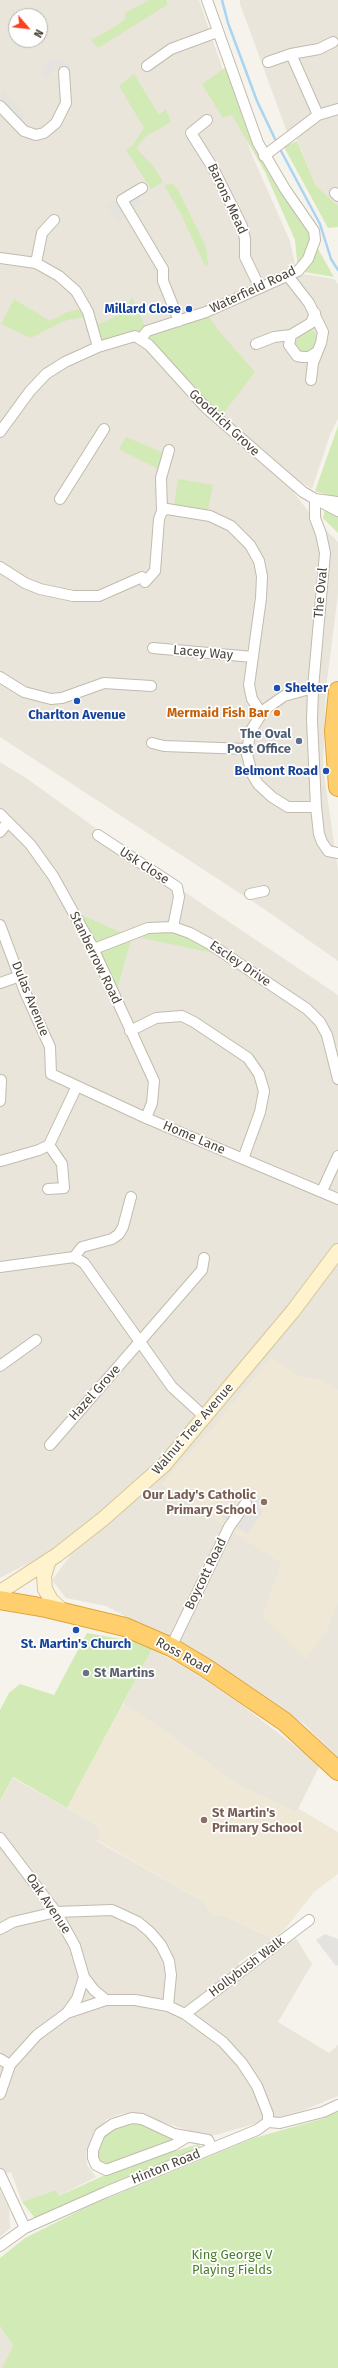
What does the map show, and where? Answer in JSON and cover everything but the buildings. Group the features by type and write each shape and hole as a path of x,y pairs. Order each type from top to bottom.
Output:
{"highway":[{"path":"338,691 334,731 338,787"},
{"name":"Ross Road","path":"0,1600 126,1627 171,1647 206,1668 286,1722 338,1771"}],"street":[{"name":"Waterfield Road","path":"141,339 147,331 225,304 298,272 308,259 315,240 314,231 264,156 217,32 207,0"},
{"path":"147,66 171,49 217,32"},
{"path":"268,62 291,54 319,49 333,42"},
{"path":"291,54 318,115"},
{"path":"0,106 24,131 36,135 44,133 56,123 66,103 64,72"},
{"path":"264,156 318,115 338,109"},
{"name":"Barons Mead","path":"207,120 192,131 191,134 213,168 242,226 245,239 245,257 260,288"},
{"path":"142,188 122,200 163,269 163,281 179,321"},
{"path":"36,264 42,233 54,220"},
{"path":"0,258 36,264 59,276 76,291 88,312 98,347"},
{"path":"288,276 315,313 323,332 321,343 313,363 311,380"},
{"path":"256,344 274,337 291,334 311,323 315,313"},
{"path":"291,334 289,345 297,356 309,357 317,352"},
{"path":"0,432 30,390 46,374 65,362 98,347 128,337 135,336 141,339"},
{"name":"Goodrich Grove","path":"141,339 206,408 303,492 338,511"},
{"path":"60,499 104,429"},
{"path":"0,567 25,583 40,589 72,596 99,596 144,580 155,571 159,519 162,511 161,478 169,450"},
{"name":"Goodrich Grove","path":"315,499 338,502"},
{"name":"The Oval","path":"315,499 315,518 322,534 325,553 313,688 312,720 316,807 319,834 322,842 328,851 338,853"},
{"path":"162,511 167,509 210,516 220,520 241,535 256,554 260,563 262,586 250,692 254,705 261,713"},
{"name":"Lacey Way","path":"152,648 253,657"},
{"path":"0,677 29,694 51,699 62,698 104,683 151,686"},
{"path":"313,688 284,696 261,713 250,732 247,749 248,763 252,774 258,784 272,797 288,806 316,807"},
{"path":"152,743 164,746 247,749"},
{"name":"Stanberrow Road","path":"0,814 30,844 53,876 94,949 130,1031 154,1080 152,1103 146,1118"},
{"path":"0,832 8,822"},
{"name":"Usk Close","path":"98,835 177,888 179,897 173,927"},
{"path":"250,894 264,891"},
{"name":"Dulas Avenue","path":"0,925 50,1047 51,1074"},
{"name":"Escley Drive","path":"94,949 148,928 173,927 210,944 307,1009 320,1022 327,1034 338,1079"},
{"path":"0,983 20,976"},
{"path":"130,1031 156,1018 182,1016 194,1022 248,1058 259,1074 264,1091 260,1112 243,1159"},
{"name":"Home Lane","path":"51,1074 146,1118 338,1199"},
{"path":"1,1080 1,1100"},
{"path":"1,1161 39,1150 49,1145 77,1086"},
{"path":"48,1189 64,1188 62,1164 49,1145"},
{"path":"322,1191 338,1156"},
{"path":"74,1257 82,1247 112,1239 119,1234 123,1227 131,1196"},
{"name":"Walnut Tree Avenue","path":"0,1592 49,1560 146,1483 206,1418 293,1311 338,1251"},
{"path":"0,1267 74,1257 84,1263 172,1387 206,1418"},
{"name":"Hazel Grove","path":"50,1445 202,1270 204,1258"},
{"path":"0,1366 36,1340"},
{"name":"Boycott Road","path":"171,1647 230,1527 246,1503"},
{"path":"49,1560 44,1576 45,1589 51,1600 65,1613"},
{"name":"Oak Avenue","path":"0,1838 56,1912 75,1946 84,1977 94,1990 106,2000"},
{"path":"0,1929 13,1922 56,1912 112,1910 138,1922 150,1932 161,1945 169,1960 171,1975 168,2006"},
{"name":"Hollybush Walk","path":"185,2014 310,1920"},
{"path":"67,2013 76,1999 84,1977"},
{"path":"0,2094 10,2065 38,2035 67,2013 106,2000 134,2000 168,2006 185,2014 223,2042 242,2063 257,2086 268,2114 268,2122"},
{"path":"0,2059 10,2065"},
{"name":"Hinton Road","path":"0,2246 25,2228 212,2148 258,2130 268,2122 280,2123 323,2112 338,2105"},
{"path":"187,2137 174,2145 106,2170 96,2165 93,2158 93,2150 100,2133 121,2120 142,2119 174,2134 208,2140 212,2148"},
{"path":"0,2174 25,2228"}],"shaded area":[{"path":"0,0 199,0 252,155 290,241 297,273 334,279 338,284 338,418 330,435 312,489 299,481 294,493 313,517 338,542 338,594 326,688 323,767 338,871 338,961 264,909 0,737"},
{"path":"240,0 338,0 338,206 316,186 293,130 287,132 240,4"},
{"path":"58,58 71,65 67,73 55,66 49,77 42,74 50,59 56,62"},
{"path":"2,89 26,118 20,123 0,98"},
{"path":"140,186 144,194 138,198 141,203 117,221 107,205"},
{"path":"0,762 26,778 189,895 338,995 338,1391 319,1380 301,1377 210,1431 162,1484 282,1563 263,1617 325,1633 338,1601 338,1758 304,1724 212,1663 106,1606 66,1598 52,1580 70,1556 56,1549 0,1578"},
{"name":"Our Lady's Catholic Primary School","path":"271,1357 301,1377 319,1380 338,1391 338,1601 325,1633 306,1659 263,1617 282,1563 162,1484 210,1431"},
{"path":"247,1488 257,1493 255,1495 262,1499 258,1507 263,1511 247,1534 222,1517 231,1501 237,1505"},
{"path":"152,1649 196,1674 239,1703 320,1765 296,1813 238,1785 167,1733 123,1704"},
{"name":"St Martin's Primary School","path":"123,1704 167,1733 238,1785 296,1813 299,1809 338,1832 338,1874 314,1892 285,1929 274,1939 226,1916 211,1915 204,1902 97,1840 100,1832 95,1824 67,1808"},
{"path":"13,1778 95,1824 100,1832 97,1841 204,1902 211,1914 226,1916 274,1939 238,1963 245,1973 296,1938 312,1964 278,2022 329,2053 338,2045 338,2096 304,2110 208,2137 132,2112 120,2114 107,2119 97,2130 86,2153 87,2165 96,2177 59,2196 56,2190 22,2202 11,2172 0,2175 0,1802"},
{"path":"325,1934 338,1939 338,1965 336,1966 316,1940"},
{"path":"0,2189 9,2209 10,2228 0,2237"},
{"path":"0,2326 13,2346 2,2368 0,2368"}],"green space":[{"path":"149,0 167,0 167,5 98,48 91,40 116,26 125,19 125,13"},
{"path":"229,65 258,143 334,277 298,271 295,240 265,172 232,115 223,118 202,84"},
{"path":"134,74 159,115 166,109 171,122 145,137 136,148 154,167 163,182 151,189 126,150 133,145 144,128 119,86"},
{"path":"297,141 316,186 338,206 338,227 328,228 284,147"},
{"path":"173,184 177,188 206,247 208,264 205,266 182,216 164,185"},
{"path":"132,297 147,331 206,312 218,330 255,372 219,419 141,339 98,347 93,327 125,312"},
{"path":"14,299 50,321 67,312 86,308 89,316 64,321 31,338 1,324"},
{"path":"309,330 314,331 317,338 315,347 305,354 297,350 294,346 300,334"},
{"path":"338,426 338,498 315,491"},
{"path":"126,437 164,453 158,469 119,449"},
{"path":"178,479 213,485 208,510 174,505"},
{"path":"325,509 338,517 338,533 323,518"},
{"path":"73,911 129,936 173,927 228,956 132,936 115,997"},
{"path":"87,1633 138,1642 152,1649 67,1808 13,1777 0,1801 0,1710 9,1693 20,1684 54,1695"},
{"name":"King George V Playing Fields","path":"338,2105 338,2368 2,2368 13,2346 0,2326 0,2258 25,2238 93,2204 254,2138 325,2118 323,2112"},
{"path":"124,2122 145,2124 173,2138 173,2142 105,2166 97,2159 97,2145 101,2137"},
{"path":"198,2144 201,2147 191,2152 35,2218 22,2202 56,2190 59,2196 118,2169"}],"waterway":[{"path":"222,0 228,23 257,101 275,139"},
{"path":"281,151 320,224 331,259 338,270"}],"place":[{"name":"Millard Close","path":"189,309"},
{"name":"Shelter","path":"277,688"},
{"name":"Charlton Avenue","path":"77,701"},
{"name":"Mermaid Fish Bar","path":"277,713"},
{"name":"The Oval Post Office","path":"299,741"},
{"name":"Belmont Road","path":"326,771"},
{"name":"Our Lady's Catholic Primary School","path":"264,1502"},
{"name":"St. Martin's Church","path":"76,1630"},
{"name":"St Martins","path":"86,1673"},
{"name":"St Martin's Primary School","path":"204,1820"}]}
